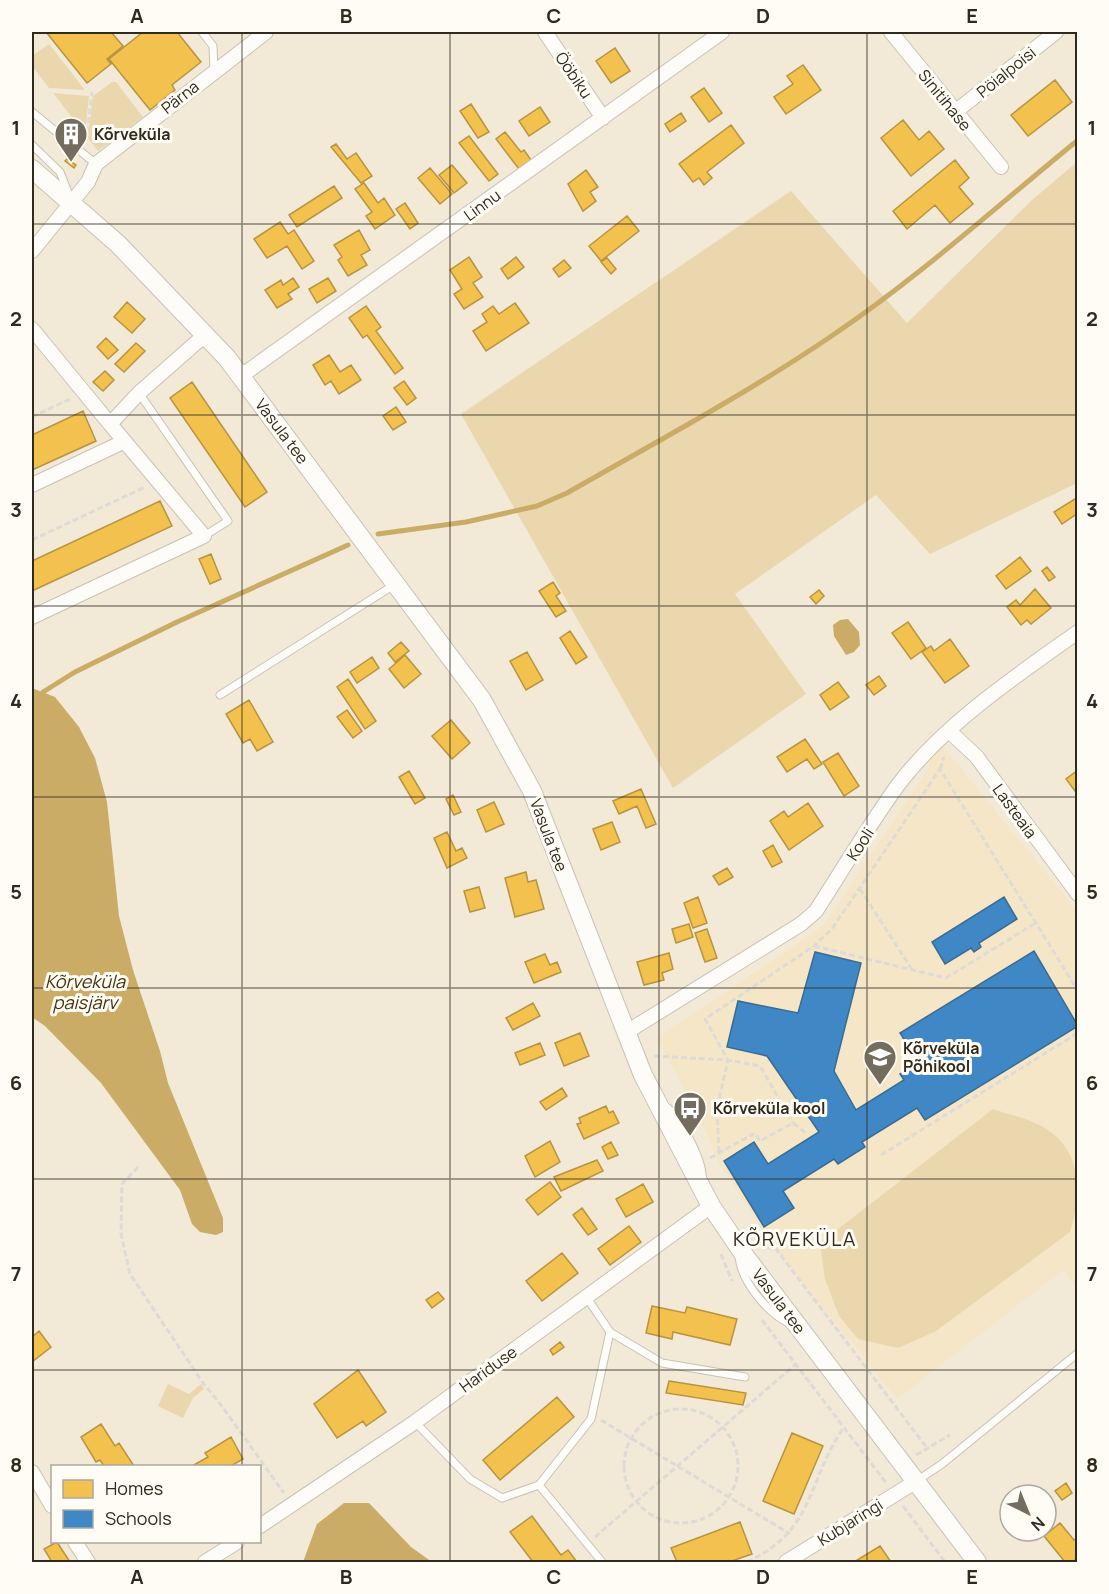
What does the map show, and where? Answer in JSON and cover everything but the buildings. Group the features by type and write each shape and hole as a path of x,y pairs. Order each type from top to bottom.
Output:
{"street":[{"name":"Pärna","path":"32,251 88,182 96,164 266,32"},
{"name":"Ööbiku","path":"545,32 603,118"},
{"name":"Linnu","path":"241,376 722,32"},
{"name":"Sinitihase","path":"891,32 1001,167"},
{"name":"Pöialpoisi","path":"955,112 1056,32"},
{"name":"Vasula tee","path":"32,169 118,244 206,334 241,376 482,700 532,791 625,1033 651,1092 711,1206 738,1246 977,1563"},
{"path":"32,329 82,393 204,536 32,617"},
{"path":"110,424 139,393 206,334"},
{"path":"32,485 123,442"},
{"name":"Kooli","path":"625,1033 783,938 816,911 899,784 949,731 1010,680 1077,632"},
{"name":"Lasteaia","path":"949,731 976,756 1077,894"},
{"name":"Hariduse","path":"261,1525 415,1422 711,1206"},
{"path":"32,1472 51,1504"},
{"name":"Kubjaringi","path":"786,1563 915,1482"},
{"path":"76,1543 88,1563"},
{"path":"205,1563 235,1543"}],"lane":[{"path":"202,32 213,46 214,72"},
{"path":"32,112 96,164"},
{"path":"32,145 60,172 72,202"},
{"path":"139,393 228,521 204,536"},
{"path":"220,695 396,584"},
{"path":"587,1298 610,1332 662,1363 745,1377"},
{"path":"415,1422 470,1479 502,1498 539,1485 592,1414 610,1332"},
{"path":"915,1482 942,1464 1077,1353"},
{"path":"539,1485 602,1563"}],"path":[{"path":"85,154 92,92"},
{"path":"32,417 82,393"},
{"path":"32,540 157,481"},
{"path":"719,1152 717,1108 728,1060 705,1018 814,946 832,929 940,769 1077,991"},
{"path":"860,889 912,970"},
{"path":"814,946 946,978 1034,924"},
{"path":"881,1155 1077,1033"},
{"path":"651,1055 728,1060 760,1066 793,1123 806,1133"},
{"path":"710,1158 755,1133 760,1141 793,1123"},
{"path":"138,1167 122,1184 122,1234 130,1274 203,1383 292,1504"},
{"path":"766,1247 776,1249 927,1448"},
{"path":"721,1253 728,1275 735,1284"},
{"path":"755,1311 945,1563"},
{"path":"587,1544 796,1364"},
{"path":"672,1409 690,1409 706,1414 723,1426 736,1450 739,1464 737,1480 729,1498 709,1517 694,1523 678,1524 655,1517 636,1503 627,1488 623,1471 624,1454 631,1438 641,1424 656,1414 672,1409"},
{"path":"592,1414 790,1534"},
{"path":"747,1563 790,1534 800,1521 831,1446 844,1427"}],"shaded area":[{"path":"49,44 85,90 49,88 32,66 32,56"},
{"path":"112,82 116,82 143,117 98,151 88,138 93,96"},
{"path":"53,93 89,96 85,134"},
{"path":"1077,162 1077,483 930,554 876,495 735,594 806,694 673,788 461,414 791,191 907,323 1032,200"},
{"name":"Kõrveküla Põhikool","path":"929,729 1077,911 1077,1287 1063,1270 897,1399 765,1235 718,1161 707,1133 657,1038 823,926 929,767"},
{"path":"993,1109 1021,1117 1052,1133 1071,1156 1075,1170 1077,1201 1070,1232 936,1331 898,1348 858,1339 839,1316 825,1279 820,1243"},
{"path":"168,1384 189,1394 201,1384 204,1389 193,1398 183,1418 158,1406"}],"water":[{"path":"848,619 859,632 860,645 854,652 846,655 834,636 833,625 840,620"},
{"name":"Kõrveküla paisjärv","path":"32,688 55,697 79,727 95,758 107,802 119,916 168,1083 223,1218 223,1232 216,1235 200,1232 192,1224 180,1190 101,1083 45,1026 32,1017"},
{"path":"344,1503 369,1503 411,1547 432,1562 303,1562 317,1524"}],"waterway":[{"path":"378,534 466,522 537,506 567,493 735,397 865,313 927,265 1078,140"},
{"path":"43,692 75,672 177,622 348,545"}],"place":[{"name":"Kõrveküla","path":"71,163"},
{"name":"Kõrveküla Põhikool","path":"880,1086"},
{"name":"Kõrveküla kool","path":"690,1137"}],"district":[{"name":"KÕRVEKÜLA","path":"795,1239"}]}
